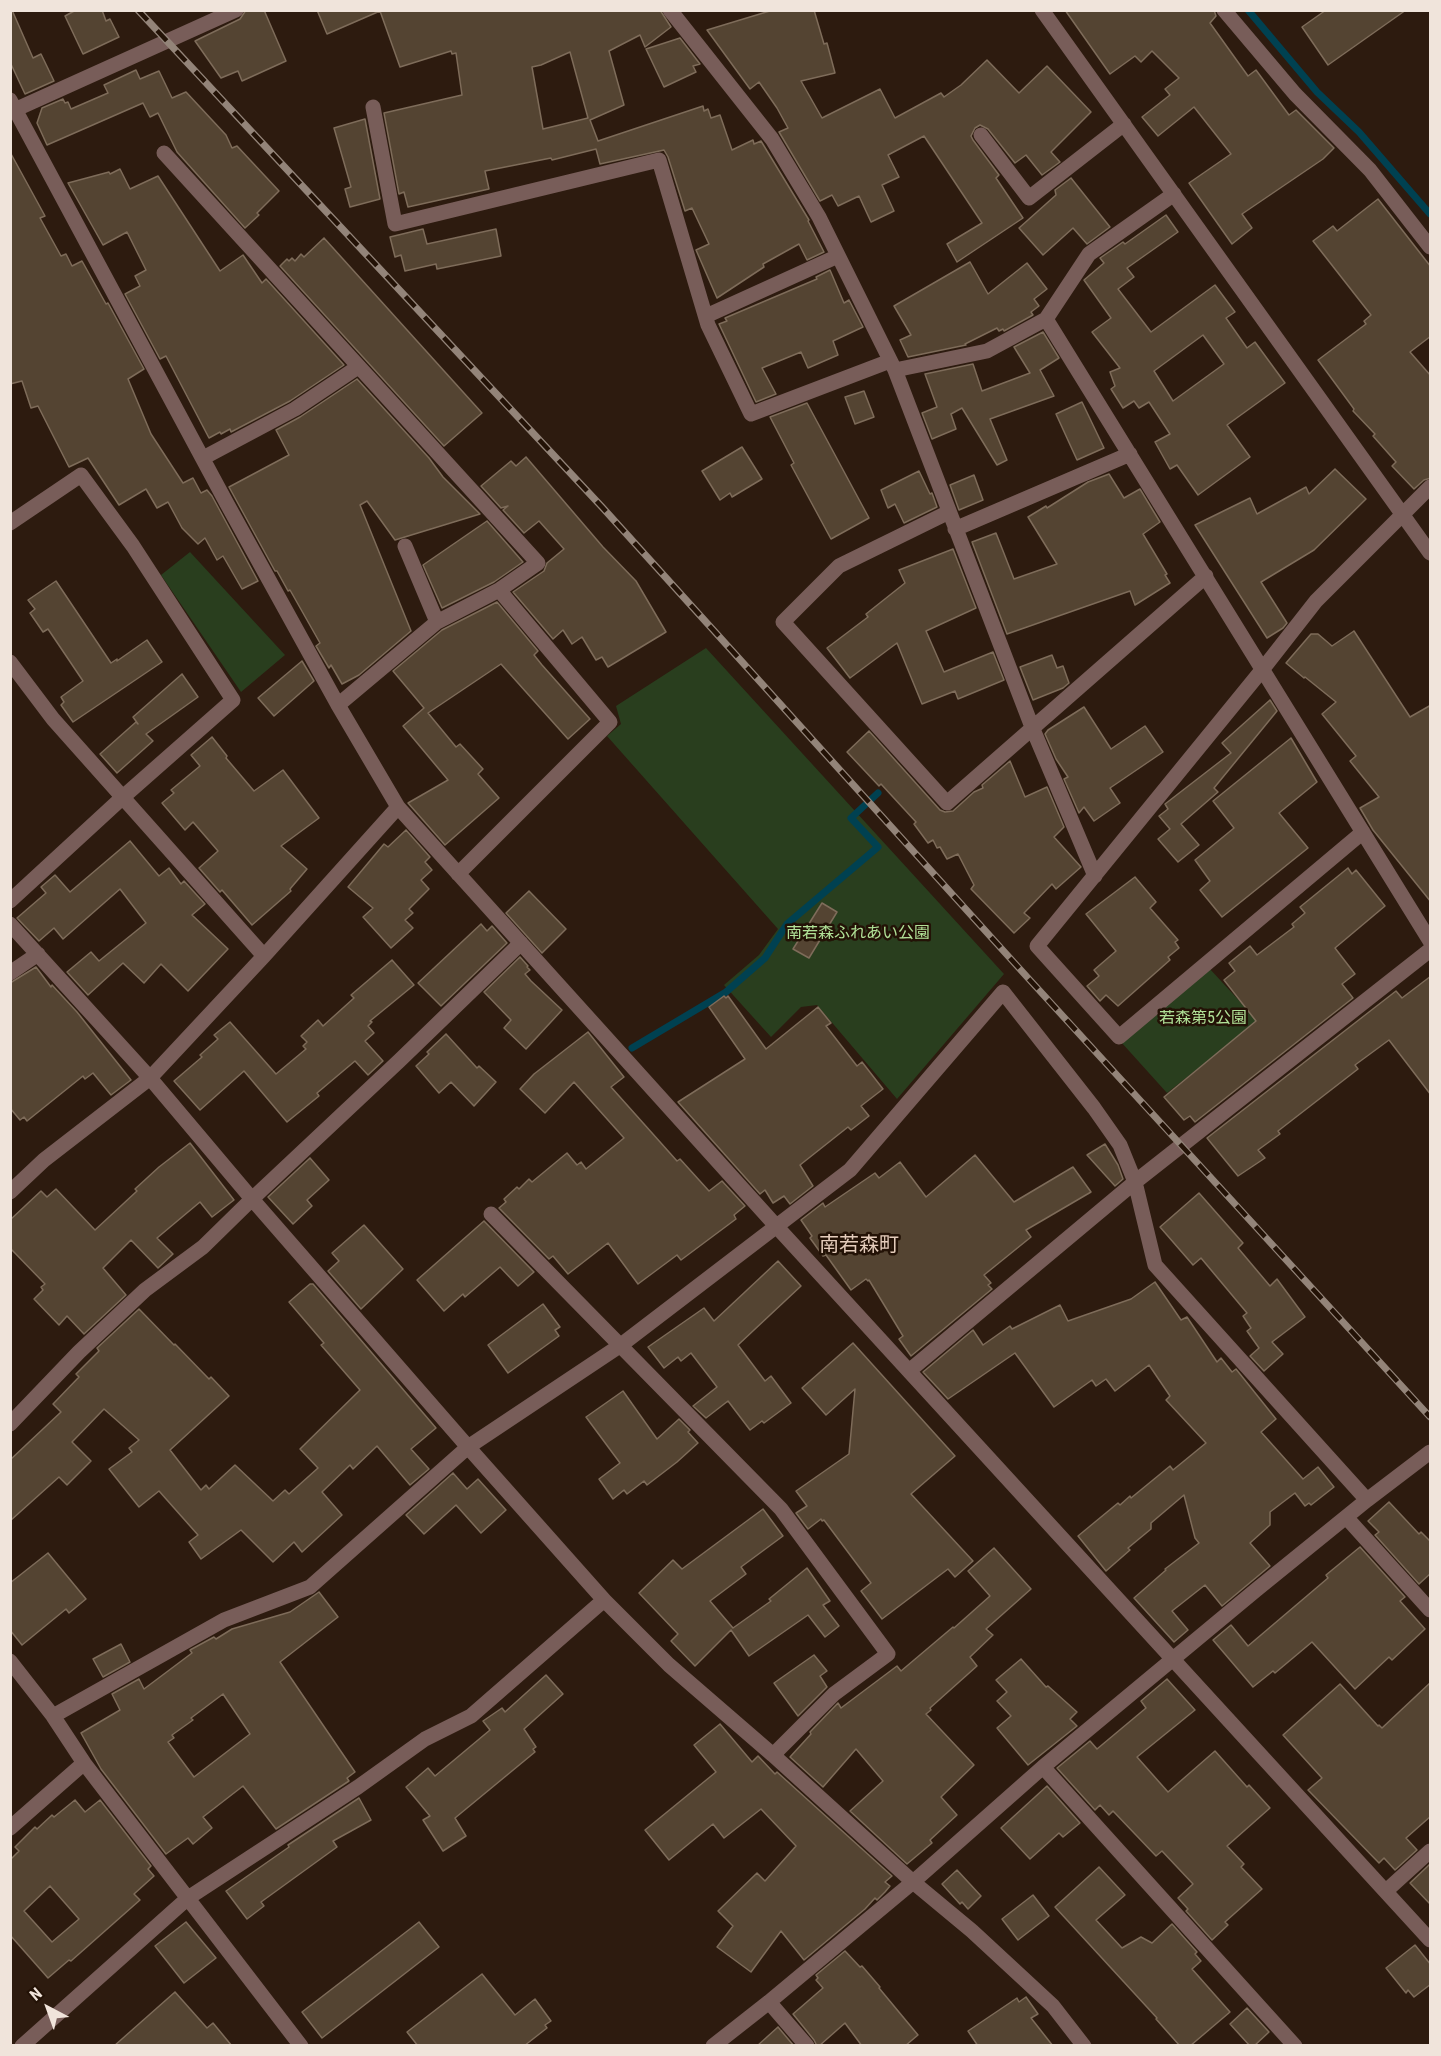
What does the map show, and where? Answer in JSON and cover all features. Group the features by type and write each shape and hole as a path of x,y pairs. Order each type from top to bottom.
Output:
{"street":[{"path":"236,10 12,107 338,705 398,807 777,1227 1431,1940"},
{"path":"670,10 772,139 819,217 893,366 1032,727 1095,876"},
{"path":"1042,10 1431,553"},
{"path":"1224,10 1295,94 1370,170 1431,247"},
{"path":"373,107 395,224 659,160 706,316 751,414 893,366 987,351 1046,319 1089,254 1174,194"},
{"path":"981,135 1029,198 1124,124"},
{"path":"164,153 538,563 499,590 437,622 338,705"},
{"path":"706,316 838,256"},
{"path":"1046,319 1431,941"},
{"path":"203,458 295,409 358,367"},
{"path":"955,529 1130,454"},
{"path":"10,523 81,475 134,546 233,700 10,901"},
{"path":"1363,832 1119,1037 1037,946 1316,601 1431,487"},
{"path":"949,512 839,566 783,622 947,803 1206,576"},
{"path":"405,546 437,622"},
{"path":"458,874 610,722 499,590"},
{"path":"10,662 53,719 264,956"},
{"path":"10,1192 44,1160 150,1078 398,807"},
{"path":"10,924 150,1078 252,1199 604,1600 669,1665 774,1755 1053,2006 1084,2046"},
{"path":"10,1424 79,1352 145,1290 203,1247 521,943"},
{"path":"909,1371 1135,1182 1431,950"},
{"path":"10,973 38,954"},
{"path":"53,1716 224,1620 310,1587 468,1447 621,1345 850,1170 1003,992 1120,1145 1135,1182 1155,1265 1367,1500"},
{"path":"492,1214 781,1509 888,1654 834,1694 774,1755"},
{"path":"713,2046 913,1882 1043,1767 1367,1500 1431,1452"},
{"path":"1346,1518 1431,1610"},
{"path":"22,2046 188,1898 358,1787 425,1738 471,1716 604,1600"},
{"path":"10,1661 53,1716 84,1763 301,2046"},
{"path":"10,1828 84,1763"},
{"path":"1043,1767 1295,2046"},
{"path":"1386,1891 1431,1851"},
{"path":"769,2002 807,2046"}],"green space":[{"path":"190,552 285,655 241,692 161,575"},
{"name":"南若森ふれあい公園","path":"706,648 1004,974 897,1099 817,1005 801,1007 771,1037 724,985 759,955 778,929 607,736 621,724 616,706"},
{"name":"若森第5公園","path":"1209,968 1258,1021 1167,1093 1121,1042"}],"building":[{"path":"10,10 12,10 33,58 41,54 54,81 25,94 10,62"},
{"path":"76,10 102,10 106,21 110,19 119,37 83,54 65,16"},
{"path":"246,10 264,10 286,61 242,81 238,71 221,78 195,41 240,19"},
{"path":"317,10 660,10 671,27 645,47 640,35 609,51 624,105 590,120 598,141 703,106 704,111 708,109 711,118 720,115 732,150 753,140 754,144 761,141 809,220 824,252 807,260 799,244 763,264 764,267 717,298 696,250 709,244 692,208 685,211 664,150 600,164 596,149 552,160 551,158 485,171 489,189 408,207 404,192 399,194 384,113 462,95 456,53 452,54 451,51 400,67 380,11 327,34","holes":["570,52 588,118 543,129 532,67"]},
{"path":"773,10 814,10 824,44 827,43 835,73 801,81 822,118 880,89 895,118 941,93 944,97 961,85 987,60 1019,93 1047,66 1091,112 1051,152 1060,162 1042,175 1026,155 1015,163 988,129 980,125 975,128 971,136 973,140 999,175 996,178 1023,218 957,262 947,244 982,223 924,136 888,155 899,177 882,185 894,211 871,222 859,196 838,206 832,195 820,201 779,132 788,128 777,108 759,82 750,89 707,30"},
{"path":"1065,10 1214,10 1216,16 1210,23 1248,76 1256,70 1289,115 1296,110 1334,148 1323,159 1242,214 1252,228 1232,244 1189,183 1231,154 1194,107 1158,136 1142,117 1170,95 1165,89 1179,78 1152,51 1141,62 1135,56 1110,74"},
{"path":"1326,10 1406,10 1328,65 1302,27"},
{"path":"680,38 700,64 693,66 696,72 664,87 646,49"},
{"path":"136,70 140,79 159,71 172,98 186,92 226,135 232,148 237,146 279,191 245,228 177,152 158,113 150,117 143,103 47,145 37,123 42,108 63,99 65,103 68,102 71,109 108,93 104,85"},
{"path":"365,119 380,199 350,207 345,189 351,187 334,128"},
{"path":"10,152 45,216 40,218 61,256 66,254 72,266 82,261 144,369 128,379 151,434 183,483 193,478 201,493 207,490 212,496 258,581 242,589 223,556 217,560 205,538 198,544 182,528 168,502 157,508 146,489 119,505 88,458 69,467 38,406 31,408 22,381 10,384"},
{"path":"120,169 130,189 158,176 220,271 243,255 262,283 266,279 344,365 290,401 231,432 230,429 209,438 166,356 160,359 125,294 140,286 135,276 146,270 127,232 103,245 68,183 109,172 110,174"},
{"path":"1071,178 1110,227 1087,244 1073,228 1043,255 1019,228 1056,195 1055,190"},
{"path":"1378,199 1431,267 1431,336 1410,352 1431,376 1431,478 1424,480 1414,489 1392,466 1396,462 1373,436 1375,434 1353,411 1354,409 1318,360 1366,324 1364,321 1371,315 1313,241 1333,226 1337,231"},
{"path":"1166,215 1178,232 1127,268 1134,277 1118,289 1151,332 1215,285 1235,312 1226,318 1247,348 1255,342 1285,383 1227,425 1250,457 1198,495 1177,465 1170,469 1155,442 1170,434 1149,402 1139,408 1134,401 1123,408 1111,389 1115,386 1110,372 1120,368 1092,332 1111,318 1084,280 1104,263 1100,258 1123,242 1125,244","holes":["1203,335 1224,364 1173,401 1154,371"]},
{"path":"423,229 427,244 496,229 501,256 437,269 436,264 405,271 401,255 395,257 390,237"},
{"path":"324,238 482,413 444,446 280,266 287,259 289,261 292,258 295,261 301,254 304,257"},
{"path":"970,262 988,294 1027,263 1047,289 1034,299 1039,306 1031,312 1033,315 1004,331 1003,329 999,331 997,328 966,345 908,357 900,340 911,335 894,306"},
{"path":"830,270 844,303 849,300 863,327 833,341 838,355 808,368 801,352 762,368 776,394 756,402 719,324 727,321 725,318 817,279 816,277"},
{"path":"1043,332 1059,358 1040,370 1054,396 990,419 1007,460 997,465 962,408 951,414 956,429 932,439 922,413 937,407 925,374 973,364 982,391 1030,373 1014,347"},
{"path":"357,379 429,458 443,477 480,514 395,540 367,501 360,505 411,631 359,675 342,684 316,646 320,643 290,590 288,591 275,571 229,487 289,455 276,430"},
{"path":"864,391 874,417 855,424 845,397"},
{"path":"1082,402 1104,448 1077,460 1056,414"},
{"path":"807,403 869,518 831,539 791,465 794,463 770,417"},
{"path":"742,447 762,479 732,497 730,493 720,500 702,471"},
{"path":"526,457 603,547 636,581 666,632 608,667 602,657 596,660 582,637 572,644 563,630 553,639 513,592 544,571 547,563 564,549 539,521 524,533 503,510 508,506 501,508 481,486 511,461 516,466"},
{"path":"1335,469 1366,499 1314,550 1261,582 1287,623 1267,638 1195,525 1250,498 1257,514 1306,487 1309,494"},
{"path":"919,471 937,507 904,523 895,504 888,508 881,490"},
{"path":"1109,474 1124,498 1140,489 1160,522 1143,534 1170,583 1135,605 1130,591 1007,634 972,542 996,533 1014,579 1057,564 1028,517 1088,482"},
{"path":"974,475 983,500 959,510 950,485"},
{"path":"487,521 523,562 494,582 442,608 423,565"},
{"path":"953,549 976,608 926,631 944,672 993,652 1004,680 958,699 955,691 922,704 897,643 850,678 827,648 868,617 866,614 905,583 899,570"},
{"path":"56,581 111,663 147,640 162,662 73,722 61,705 64,702 61,697 83,681 48,629 43,632 30,613 35,609 28,600"},
{"path":"497,602 538,651 534,655 590,719 568,739 501,664 428,713 456,747 460,744 483,769 478,774 499,798 445,845 408,803 448,780 403,726 424,708 393,671 442,630"},
{"path":"1354,631 1410,717 1431,705 1431,902 1373,830 1360,808 1379,797 1350,761 1356,756 1322,714 1336,702 1286,663 1311,634 1318,634 1332,646"},
{"path":"1052,655 1057,668 1063,666 1069,683 1063,688 1033,700 1020,667"},
{"path":"302,661 314,681 274,716 258,698"},
{"path":"182,674 198,697 146,734 153,741 117,773 100,754 136,722 138,724 133,717"},
{"path":"1270,700 1277,711 1214,788 1218,792 1181,824 1199,845 1178,862 1158,839 1170,829 1159,816 1168,809 1165,804 1231,753 1222,743"},
{"path":"1084,707 1111,749 1145,726 1163,752 1110,788 1120,803 1094,821 1084,807 1079,813 1064,779 1068,777 1056,759 1045,734"},
{"path":"869,731 940,810 945,812 953,811 974,792 983,788 982,785 1010,761 1025,797 1047,787 1064,827 1054,837 1081,867 1056,889 1052,884 1024,913 1030,918 1014,933 971,889 974,885 958,854 947,859 933,840 928,843 914,824 916,822 847,752"},
{"path":"212,737 227,756 226,758 254,791 283,770 319,818 281,846 307,869 290,889 291,891 252,925 222,890 220,892 199,868 218,851 193,822 185,830 162,803 174,793 171,790 200,766 191,755"},
{"path":"1291,738 1317,782 1279,813 1308,848 1222,917 1200,890 1210,881 1195,860 1234,828 1213,801"},
{"path":"406,830 430,857 425,862 432,870 421,880 429,889 409,909 413,913 405,920 413,928 391,948 363,917 373,908 348,887 384,844 388,847"},
{"path":"130,841 159,876 169,868 181,884 184,881 205,904 192,915 228,949 188,991 161,964 144,983 123,963 88,995 67,972 91,952 99,961 146,923 120,889 63,939 54,928 39,941 17,918 46,893 41,887 55,875 70,892"},
{"path":"1348,868 1352,874 1356,870 1385,906 1335,948 1355,974 1342,984 1353,998 1195,1122 1190,1116 1184,1120 1164,1097 1256,1021 1224,980 1235,971 1229,963 1250,946 1257,955 1294,927 1292,924 1305,913 1300,907"},
{"path":"1135,877 1156,902 1150,908 1178,940 1175,942 1179,948 1168,957 1170,960 1118,1006 1106,995 1100,1001 1087,986 1099,976 1094,970 1116,951 1086,914"},
{"path":"529,891 566,929 542,953 506,913"},
{"path":"822,903 837,912 809,958 793,949"},
{"path":"481,924 487,931 492,926 507,943 441,1006 418,983"},
{"path":"520,957 530,970 525,974 562,1010 526,1049 504,1028 511,1020 484,992"},
{"path":"392,960 414,985 370,1021 372,1022 368,1026 374,1033 365,1041 383,1061 368,1075 355,1061 317,1093 319,1096 287,1122 244,1071 200,1110 174,1081 202,1057 200,1055 218,1039 214,1035 230,1022 276,1074 306,1049 303,1046 307,1042 301,1036 318,1020 323,1026 354,998 351,995"},
{"path":"36,967 51,987 52,985 77,1012 131,1080 111,1095 93,1073 85,1079 83,1076 27,1121 24,1117 20,1120 10,1108 10,983"},
{"path":"1431,976 1431,1095 1389,1040 1355,1065 1358,1069 1278,1131 1280,1134 1258,1150 1265,1158 1238,1176 1207,1138 1396,991 1402,998"},
{"path":"724,996 726,998 728,996 766,1049 818,1007 831,1023 826,1026 857,1066 862,1062 883,1089 861,1106 869,1116 851,1130 848,1127 800,1165 813,1186 790,1204 784,1196 773,1203 765,1190 760,1194 678,1102 745,1059 709,1007"},
{"path":"588,1032 624,1077 611,1087 677,1161 680,1159 709,1191 722,1181 745,1206 734,1215 736,1219 681,1260 677,1255 638,1284 608,1243 568,1274 553,1256 549,1259 499,1208 506,1202 504,1199 517,1187 519,1189 529,1179 532,1182 567,1153 577,1165 581,1162 586,1169 624,1138 574,1082 545,1113 520,1089 534,1074"},
{"path":"446,1034 477,1068 479,1066 496,1082 474,1106 451,1082 439,1093 416,1066"},
{"path":"190,1143 234,1200 212,1217 200,1202 157,1238 173,1254 158,1268 131,1240 103,1268 126,1295 84,1334 67,1316 59,1325 34,1299 43,1290 41,1287 45,1284 10,1248 10,1220 41,1191 47,1197 56,1189 95,1230 159,1167"},
{"path":"1105,1144 1118,1165 1123,1179 1115,1186 1087,1155"},
{"path":"975,1155 1014,1202 1073,1167 1091,1192 1026,1230 1031,1237 984,1275 991,1283 988,1285 992,1289 911,1356 899,1339 903,1336 869,1280 866,1279 851,1290 826,1255 823,1256 810,1238 812,1236 801,1220 823,1203 825,1207 875,1173 879,1178 900,1162 926,1197"},
{"path":"310,1158 329,1180 307,1200 312,1206 293,1224 268,1197"},
{"path":"1199,1193 1243,1243 1238,1248 1270,1286 1277,1279 1305,1317 1272,1342 1283,1354 1264,1371 1250,1356 1259,1348 1247,1331 1251,1328 1243,1316 1247,1313 1201,1258 1193,1265 1160,1227"},
{"path":"484,1221 534,1272 518,1286 500,1267 465,1297 463,1294 444,1311 417,1280"},
{"path":"364,1225 403,1269 361,1309 328,1271 339,1261 332,1253"},
{"path":"778,1261 801,1286 738,1345 765,1381 771,1376 791,1403 764,1423 762,1421 750,1430 728,1401 706,1418 693,1406 717,1387 691,1353 681,1361 678,1357 664,1368 648,1347 704,1308 714,1321"},
{"path":"1155,1282 1181,1320 1187,1317 1217,1362 1221,1358 1232,1372 1236,1369 1276,1419 1261,1432 1303,1479 1318,1467 1334,1487 1311,1505 1309,1503 1305,1506 1295,1493 1270,1512 1270,1525 1250,1543 1270,1566 1222,1606 1205,1585 1172,1611 1188,1630 1174,1642 1134,1598 1165,1569 1199,1543 1195,1538 1184,1495 1151,1523 1151,1529 1128,1548 1130,1550 1106,1571 1078,1536 1118,1503 1120,1505 1130,1496 1131,1498 1170,1466 1173,1470 1206,1443 1166,1400 1170,1396 1149,1365 1115,1391 1106,1379 1096,1386 1092,1380 1054,1407 1015,1353 948,1399 923,1372 973,1330 983,1345 1010,1326 1012,1329 1060,1305 1068,1321 1131,1299"},
{"path":"313,1284 436,1428 411,1449 429,1469 410,1485 377,1446 353,1469 350,1465 322,1492 342,1515 302,1552 294,1542 273,1562 241,1530 201,1559 189,1542 198,1535 159,1491 139,1507 109,1469 132,1452 129,1448 139,1440 104,1409 72,1442 91,1461 67,1485 59,1477 10,1521 10,1460 61,1412 53,1404 79,1377 76,1374 99,1351 97,1348 139,1309 229,1396 170,1450 201,1490 206,1485 209,1489 235,1465 273,1501 285,1490 289,1494 318,1468 300,1449 360,1390 321,1345 324,1343 289,1302"},
{"path":"543,1304 560,1327 555,1330 559,1336 508,1373 488,1345"},
{"path":"853,1343 955,1456 911,1494 973,1561 955,1577 948,1569 882,1619 861,1591 871,1583 824,1520 821,1519 808,1529 796,1513 807,1506 796,1491 849,1454 855,1389 826,1415 802,1388"},
{"path":"623,1391 657,1439 679,1419 698,1443 647,1485 644,1481 627,1494 624,1490 613,1499 599,1479 620,1463 586,1417"},
{"path":"453,1473 467,1489 478,1479 506,1510 481,1533 456,1505 424,1534 406,1515"},
{"path":"1389,1502 1419,1534 1421,1532 1431,1542 1431,1573 1419,1584 1375,1535 1379,1532 1368,1521"},
{"path":"763,1509 783,1536 741,1567 746,1574 710,1601 733,1628 771,1601 769,1599 807,1568 830,1601 823,1605 839,1626 825,1637 808,1615 749,1656 731,1630 695,1666 671,1641 678,1634 639,1593 673,1560 682,1569"},
{"path":"1360,1547 1405,1597 1400,1601 1425,1629 1392,1660 1389,1657 1355,1689 1312,1642 1275,1673 1273,1671 1253,1687 1213,1640 1231,1625 1248,1646 1328,1578 1326,1575"},
{"path":"994,1548 1031,1589 986,1629 993,1635 970,1657 977,1666 926,1714 974,1765 941,1797 957,1815 930,1840 932,1843 907,1864 850,1811 883,1781 856,1749 823,1787 790,1757 838,1703 841,1708 897,1666 901,1671 990,1596 968,1571"},
{"path":"48,1553 86,1599 69,1613 66,1609 22,1645 10,1630 10,1583"},
{"path":"319,1592 338,1617 280,1662 355,1772 347,1778 349,1781 276,1829 243,1786 203,1817 212,1828 193,1844 188,1838 166,1854 101,1769 81,1733 120,1710 112,1694 139,1679 144,1689 192,1653 190,1650 214,1637 216,1639 232,1629 290,1612","holes":["223,1694 250,1734 194,1777 168,1742 174,1738 172,1735 193,1720 191,1718"]},
{"path":"121,1644 130,1662 103,1677 93,1659"},
{"path":"814,1655 827,1671 820,1676 827,1687 798,1716 774,1683"},
{"path":"1021,1659 1046,1687 1048,1686 1077,1712 1070,1719 1077,1726 1028,1765 997,1728 1011,1716 997,1701 1007,1692 996,1680"},
{"path":"546,1675 563,1694 524,1729 536,1747 533,1749 535,1752 455,1818 466,1836 443,1851 423,1820 430,1816 406,1787 428,1768 435,1776 490,1730 483,1721 502,1708 505,1712"},
{"path":"1167,1679 1195,1710 1137,1757 1168,1792 1215,1751 1247,1787 1249,1785 1270,1808 1227,1846 1244,1864 1241,1867 1262,1889 1225,1922 1228,1925 1212,1940 1186,1911 1188,1909 1178,1898 1193,1884 1162,1851 1156,1856 1113,1811 1109,1815 1100,1805 1095,1810 1057,1768 1090,1741 1097,1749 1146,1708 1141,1701"},
{"path":"1431,1682 1431,1816 1406,1838 1417,1850 1395,1870 1384,1858 1379,1863 1308,1790 1322,1778 1283,1735 1340,1684 1382,1728"},
{"path":"720,1724 752,1762 758,1756 775,1774 777,1772 892,1876 885,1882 890,1886 877,1900 875,1898 804,1960 781,1931 751,1972 717,1947 733,1926 718,1911 757,1873 765,1881 796,1846 761,1809 724,1838 713,1824 669,1860 645,1830 716,1772 694,1745"},
{"path":"1047,1786 1080,1823 1063,1837 1059,1833 1030,1859 1001,1828"},
{"path":"359,1798 371,1820 333,1841 337,1847 261,1902 264,1906 247,1919 226,1891 289,1847 288,1845"},
{"path":"75,1800 85,1812 100,1800 151,1866 148,1869 154,1876 134,1894 140,1900 71,1961 69,1960 48,1978 10,1935 10,1860 19,1851 15,1847 35,1827 37,1829 52,1815 54,1817","holes":["50,1886 79,1919 52,1942 24,1911"]},
{"path":"1431,1865 1431,1905 1410,1883"},
{"path":"1099,1867 1125,1895 1096,1920 1122,1948 1141,1937 1152,1943 1172,1924 1197,1952 1195,1954 1201,1961 1192,1969 1230,2012 1190,2046 1180,2046 1055,1907"},
{"path":"957,1870 981,1896 968,1909 962,1902 960,1904 942,1884"},
{"path":"1033,1895 1049,1916 1018,1940 1002,1919"},
{"path":"186,1922 216,1958 184,1983 155,1946"},
{"path":"419,1922 439,1947 322,2038 302,2012"},
{"path":"1415,1945 1431,1965 1431,1984 1414,1997 1408,1990 1406,1993 1386,1968"},
{"path":"845,1951 860,1967 862,1966 918,2035 905,2046 862,2046 845,2023 817,2046 793,2014 823,1988 816,1980 818,1978 816,1975"},
{"path":"482,1974 515,2015 535,1999 551,2021 545,2025 547,2028 524,2046 418,2046 407,2032"},
{"path":"175,1992 207,2028 213,2023 232,2046 114,2046"},
{"path":"1026,1997 1038,2014 1031,2018 1053,2046 978,2046 968,2031 1017,1998 1019,2002"},
{"path":"1247,2008 1269,2032 1254,2046 1250,2046 1230,2024"},
{"path":"778,2027 794,2046 757,2046"}],"waterway":[{"path":"1248,10 1317,92 1359,132 1430,214"},
{"path":"632,1048 726,992 765,958 787,924 878,847 851,818 878,793"}],"railway":[{"path":"138,10 602,507 1028,978 1430,1417"}],"district":[{"name":"南若森町","path":"859,1246"}]}
